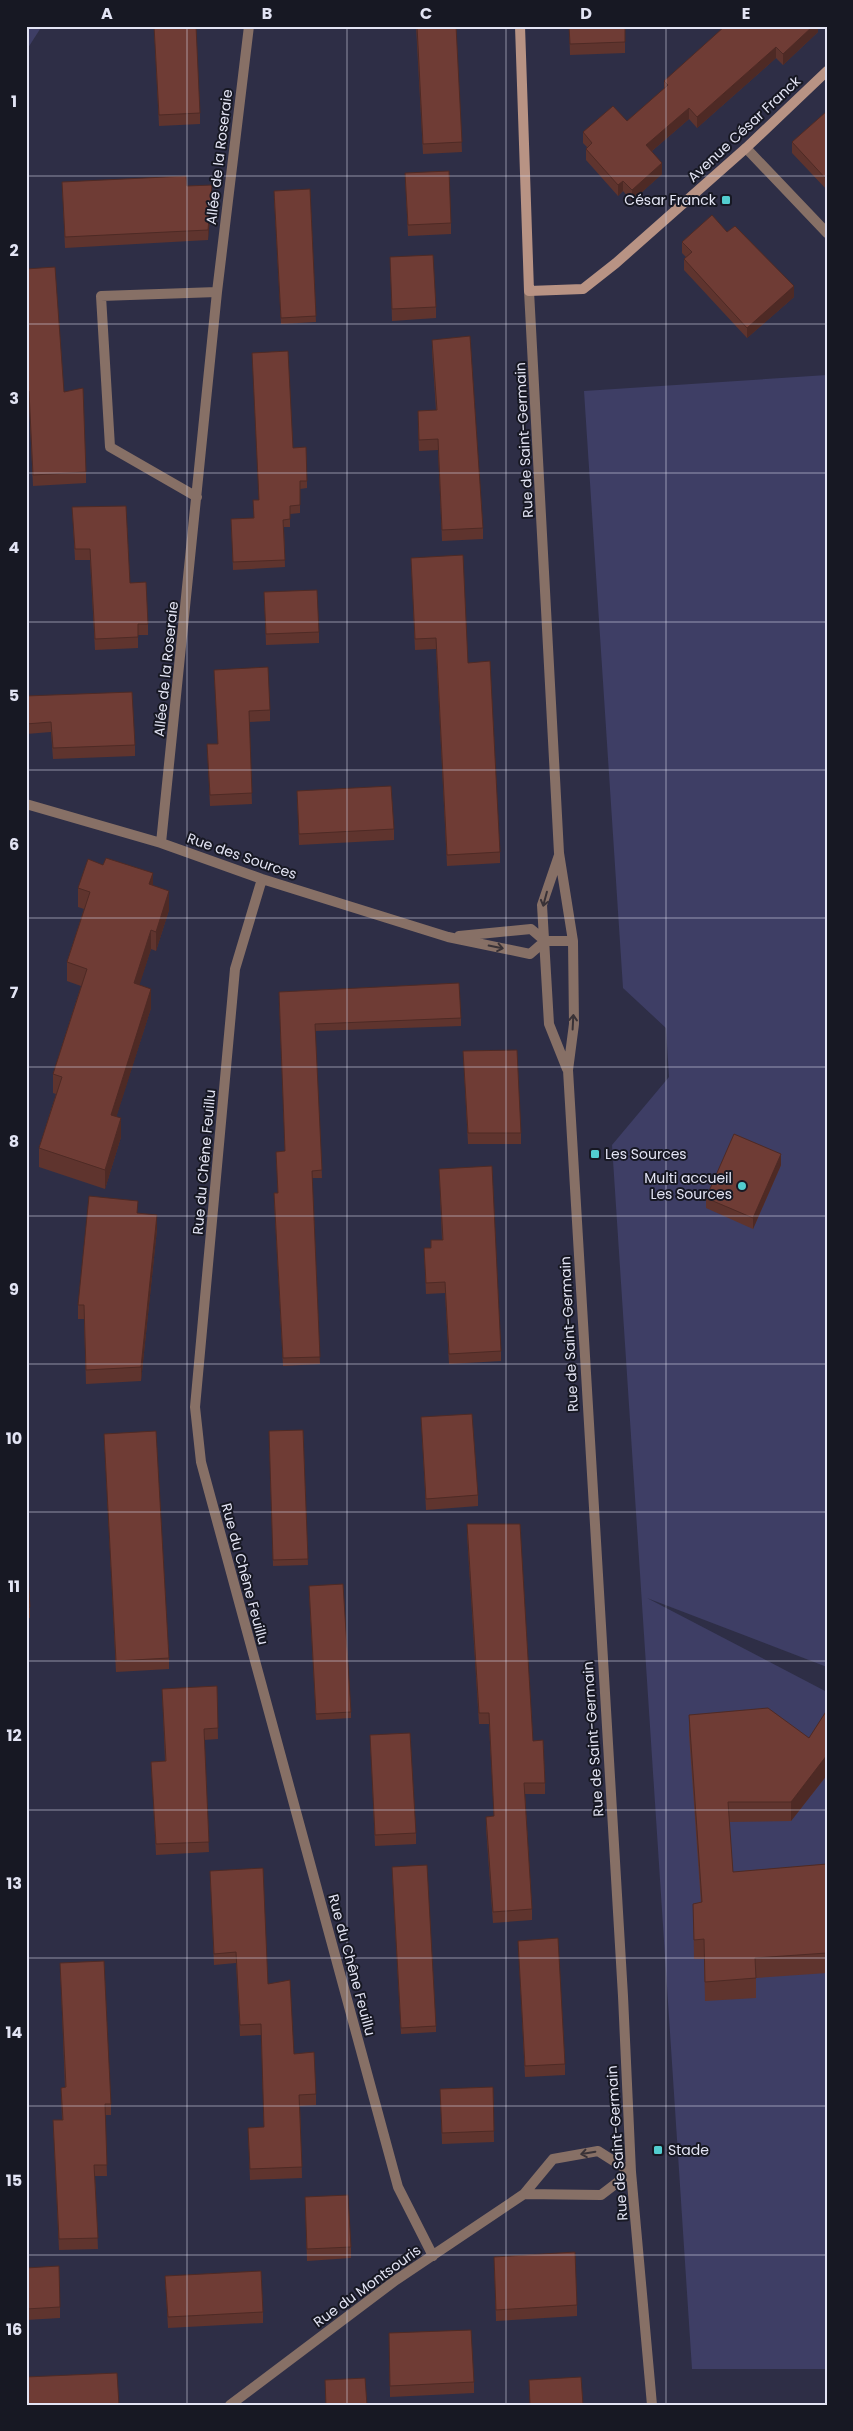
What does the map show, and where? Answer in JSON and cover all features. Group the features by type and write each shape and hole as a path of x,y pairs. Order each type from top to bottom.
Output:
{"street":[{"name":"Allée de la Roseraie","path":"161,843 216,292 249,26"},
{"name":"Rue de Saint-Germain","path":"520,26 529,291 559,853 573,940 574,1024 568,1070 623,1996 631,2172 652,2405"},
{"name":"Avenue César Franck","path":"529,291 584,289 616,264 746,148 827,71"},
{"path":"746,148 827,233"},
{"path":"197,497 110,447 100,296 216,292"},
{"name":"Rue des Sources","path":"26,804 161,843 262,880 448,937 530,954 545,941 573,940"},
{"name":"Rue de Saint-Germain","path":"559,853 542,905 549,1024 568,1070"},
{"name":"Rue du Chêne Feuillu","path":"262,880 235,969 196,1407 201,1462 398,2187 433,2256"},
{"name":"Rue des Sources","path":"448,937 531,929 545,941"},
{"name":"Rue du Montsouris","path":"230,2405 396,2280 524,2194 553,2159 598,2151 631,2172"},
{"path":"524,2194 600,2195 631,2172"}],"shaded area":[{"path":"26,26 42,26 26,51"},
{"path":"827,375 827,1667 647,1598 827,1692 827,2369 692,2369 612,1145 669,1077 666,1028 623,988 584,391"}],"building":[{"path":"154,26 196,26 200,113 159,115"},
{"path":"417,26 456,26 462,142 423,144"},
{"path":"569,26 625,26 625,42 570,44"},
{"path":"725,26 813,26 783,54 776,47 697,117 689,108 646,145 662,163 632,190 623,181 618,185 586,149 592,143 583,132 613,106 627,121 668,85 664,81"},
{"path":"827,111 827,180 792,142"},
{"path":"449,171 451,223 408,225 405,173"},
{"path":"186,176 187,186 212,185 208,230 65,237 62,182"},
{"path":"310,189 316,316 281,318 274,191"},
{"path":"712,215 727,232 735,226 794,286 747,328 684,259 692,252 682,242"},
{"path":"433,255 436,307 392,309 390,257"},
{"path":"55,267 64,392 83,388 86,472 33,475 29,391 26,391 26,269"},
{"path":"470,336 483,528 442,530 438,439 419,440 418,411 437,410 432,340"},
{"path":"288,351 293,448 306,447 307,481 300,481 300,505 290,506 290,519 283,520 285,560 233,562 231,519 254,518 253,500 259,500 252,353"},
{"path":"126,506 130,583 146,582 148,624 138,624 138,637 95,639 90,549 75,549 72,507"},
{"path":"463,555 468,663 490,661 500,852 447,855 436,638 415,639 411,558"},
{"path":"317,590 319,632 266,634 264,592"},
{"path":"268,667 270,710 249,711 252,793 210,795 207,744 218,744 214,670"},
{"path":"132,692 135,745 53,748 51,722 26,724 26,696"},
{"path":"391,786 394,829 299,834 297,791"},
{"path":"106,858 153,873 149,884 169,891 156,932 151,930 134,983 151,989 111,1115 121,1118 105,1170 39,1148 62,1077 53,1074 87,969 67,962 90,892 78,888 88,859 103,865"},
{"path":"459,983 461,1018 315,1024 322,1170 312,1171 320,1357 283,1358 274,1193 278,1193 276,1152 285,1151 279,992"},
{"path":"517,1050 521,1133 468,1133 463,1051"},
{"name":"Multi accueil Les Sources","path":"734,1134 781,1154 753,1218 706,1198"},
{"path":"492,1166 501,1351 449,1354 445,1282 426,1283 424,1248 431,1248 431,1240 443,1240 439,1169"},
{"path":"89,1196 138,1201 137,1213 157,1215 141,1367 86,1370 84,1305 78,1305"},
{"path":"472,1414 478,1495 426,1499 421,1417"},
{"path":"303,1430 308,1559 273,1560 269,1431"},
{"path":"156,1431 169,1658 116,1661 104,1434"},
{"path":"467,1524 520,1524 533,1741 543,1740 545,1783 524,1783 532,1909 493,1912 486,1817 494,1816 489,1713 479,1713"},
{"path":"26,1547 30,1607 26,1608"},
{"path":"343,1584 351,1712 316,1714 309,1586"},
{"path":"217,1686 218,1728 204,1729 209,1842 156,1844 151,1762 166,1761 162,1689"},
{"path":"768,1708 809,1738 827,1710 827,1755 791,1802 728,1802 733,1872 827,1864 827,1953 755,1958 756,1978 705,1982 704,1939 694,1940 693,1904 702,1902 689,1715"},
{"path":"410,1733 416,1833 375,1835 370,1735"},
{"path":"427,1865 436,2026 401,2028 392,1867"},
{"path":"263,1868 268,1984 290,1980 294,2054 314,2052 316,2094 299,2095 302,2167 250,2169 248,2128 264,2127 261,2024 240,2025 236,1952 214,1954 210,1871"},
{"path":"26,1929 28,1962 26,1962"},
{"path":"558,1938 565,2064 525,2066 518,1941"},
{"path":"104,1961 111,2104 105,2104 107,2165 94,2165 98,2238 59,2239 53,2120 63,2120 61,2088 66,2087 60,1963"},
{"path":"493,2087 494,2131 442,2133 440,2089"},
{"path":"348,2195 351,2247 307,2249 305,2197"},
{"path":"575,2252 577,2305 496,2310 494,2257"},
{"path":"59,2266 60,2307 26,2309 26,2268"},
{"path":"261,2271 263,2312 168,2317 165,2276"},
{"path":"471,2330 474,2382 390,2386 389,2333"},
{"path":"117,2373 119,2405 26,2405 26,2377"},
{"path":"581,2377 583,2405 530,2405 529,2380"},
{"path":"365,2378 367,2405 326,2405 325,2380"}],"place":[{"name":"César Franck","path":"726,200"},
{"name":"Les Sources","path":"595,1154"},
{"name":"Multi accueil Les Sources","path":"742,1186"},
{"name":"Stade","path":"658,2150"}]}
